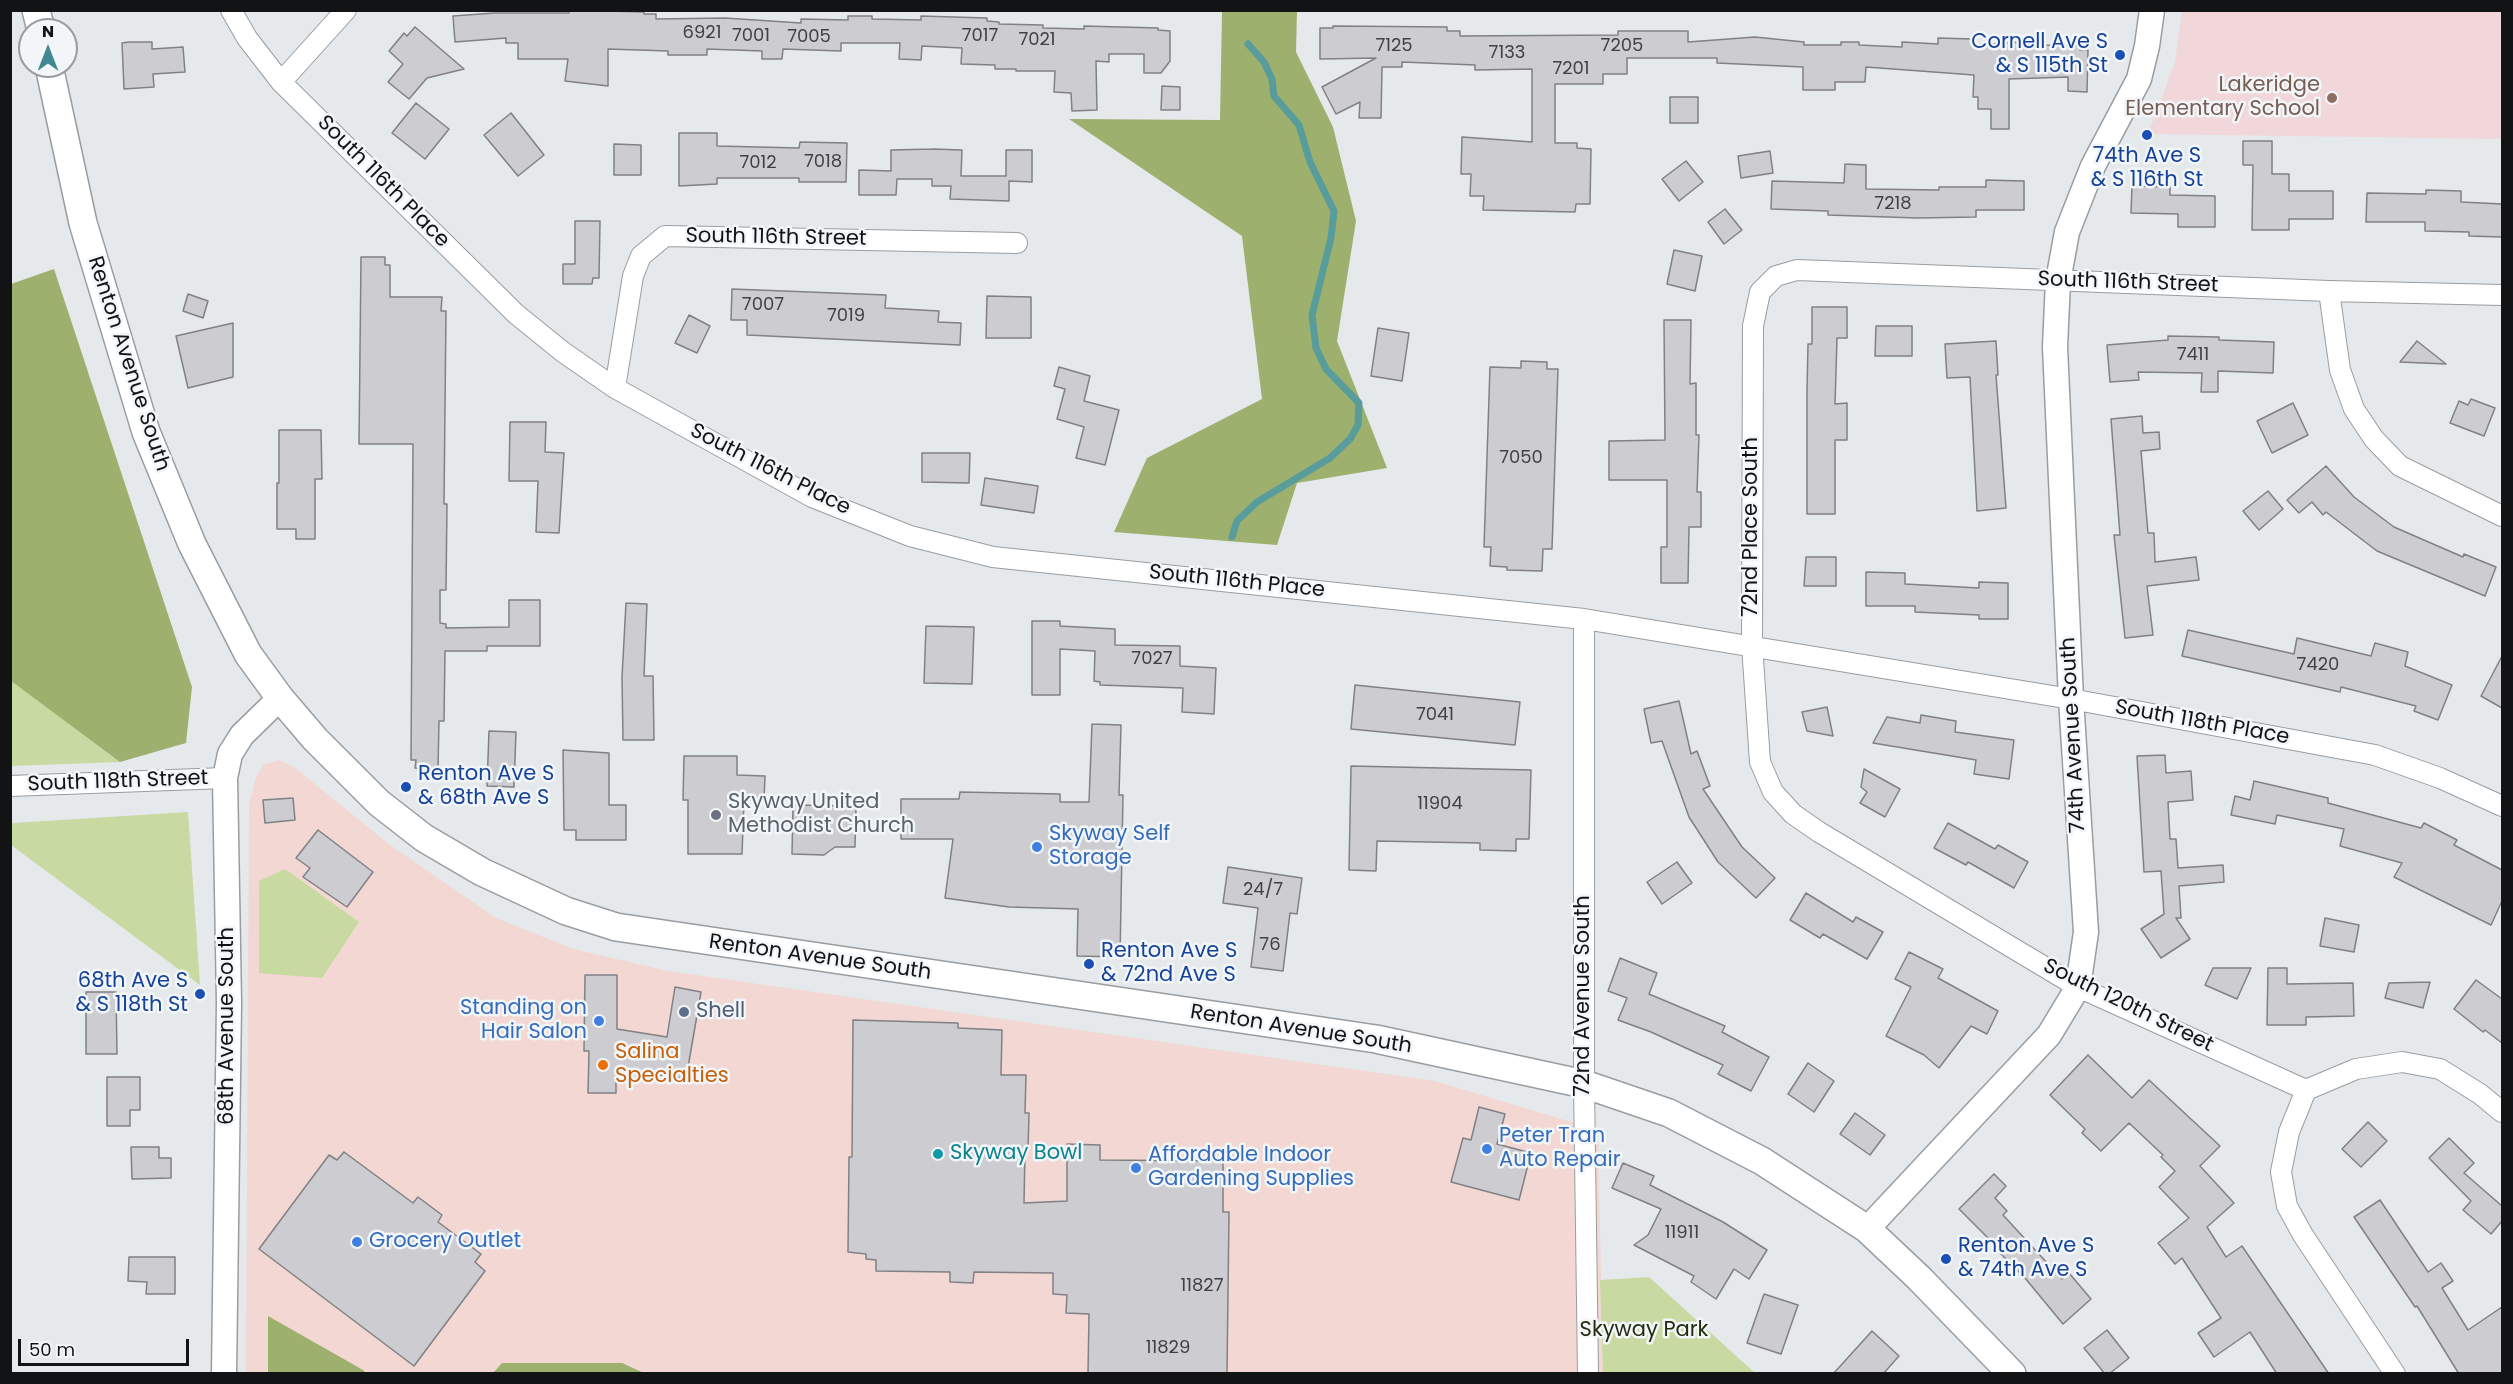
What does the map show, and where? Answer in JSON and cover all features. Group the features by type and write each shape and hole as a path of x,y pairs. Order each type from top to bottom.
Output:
{"main road":[{"name":"Renton Avenue South","path":"52,78 83,223 146,432 192,544 248,654 280,698 315,739 379,803 424,838 482,872 566,911 616,927 1376,1039 1584,1084 1678,1118 1762,1161 1868,1229 2012,1374"}],"street":[{"name":"South 116th Place","path":"231,10 247,38 281,82 516,314 563,352 615,388 812,497 910,536 993,556 1584,619 1752,645"},
{"path":"281,82 346,10"},
{"name":"74th Avenue South","path":"1868,1229 2049,1035 2078,987 2086,932 2071,699 2055,347 2058,281 2067,232 2093,166 2139,79 2152,10"},
{"name":"South 116th Street","path":"615,388 633,276 641,256 665,236 1017,243"},
{"name":"South 116th Street","path":"1760,292 1776,276 1797,270 2329,291 2502,295"},
{"path":"2329,291 2340,370 2354,409 2374,439 2400,466 2502,516"},
{"name":"72nd Place South","path":"1760,292 1753,326 1752,645 1760,762"},
{"name":"72nd Avenue South","path":"1584,619 1584,1084 1588,1374"},
{"name":"South 118th Place","path":"1752,645 2071,699 2375,755 2440,778 2502,806"},
{"name":"68th Avenue South","path":"224,1374 229,1003 225,778 230,754 242,735 280,698"},
{"name":"South 120th Street","path":"1760,762 1773,792 1793,813 1819,832 2078,987 2306,1090"},
{"name":"South 118th Street","path":"10,786 225,778"},
{"path":"2395,1374 2303,1235 2287,1206 2282,1172 2289,1132 2306,1090 2356,1069 2402,1062 2440,1069 2480,1094 2502,1112"}],"shaded area":[{"name":"Lakeridge Elementary School","path":"2182,11 2502,11 2502,139 2148,134 2175,62"},
{"path":"279,760 294,767 390,845 496,918 573,949 668,971 1435,1081 1598,1130 1603,1373 246,1374 249,805 255,780 263,765"}],"green space":[{"path":"1222,11 1297,11 1296,52 1333,127 1356,221 1337,341 1387,468 1297,483 1277,545 1114,532 1147,458 1262,399 1242,236 1069,119 1220,120"},
{"path":"54,269 192,687 186,743 120,762 11,681 11,284"},
{"path":"11,681 120,762 11,766"},
{"path":"188,812 200,985 11,845 11,824 14,823"},
{"path":"285,869 359,922 322,978 259,973 259,881"},
{"name":"Skyway Park","path":"1649,1277 1755,1373 1603,1373 1600,1280"},
{"path":"268,1316 363,1370 366,1373 268,1373"},
{"path":"502,1363 622,1363 644,1373 493,1373"}],"building":[{"path":"569,10 644,12 644,14 656,14 656,19 725,18 801,23 801,19 848,20 848,16 921,20 921,16 987,18 987,21 999,22 999,24 1043,25 1043,28 1084,29 1084,26 1158,28 1158,30 1170,31 1170,61 1161,73 1144,73 1144,54 1109,54 1109,62 1096,61 1097,110 1072,111 1071,93 1054,92 1055,71 1016,71 1016,69 995,69 995,65 961,64 962,48 922,46 921,60 899,59 900,43 841,43 841,51 783,49 782,59 762,59 762,51 707,49 707,55 668,55 668,51 608,49 608,86 565,81 568,59 518,59 518,43 506,43 506,38 455,42 453,16 494,13 569,13"},
{"path":"1333,26 1447,27 1447,31 1460,31 1460,36 1618,35 1618,31 1688,31 1688,42 1755,37 1804,42 1804,45 1841,45 1841,42 1859,42 1859,45 1902,47 1902,42 1938,44 1938,38 1972,39 1972,45 2040,41 2043,45 2080,46 2080,50 2088,50 2087,92 2068,91 2068,77 2009,79 2009,129 1991,129 1991,109 1978,109 1978,97 1973,97 1974,75 1866,67 1865,82 1835,82 1835,90 1803,90 1803,67 1717,63 1717,58 1627,58 1627,74 1603,74 1603,84 1555,84 1555,143 1577,143 1577,148 1591,149 1590,204 1576,204 1575,212 1483,210 1484,196 1470,196 1471,174 1461,174 1462,137 1532,142 1532,69 1475,70 1475,65 1402,62 1402,67 1382,67 1381,118 1359,118 1360,102 1336,114 1322,87 1376,58 1320,59 1320,28 1333,28"},
{"path":"415,27 464,69 427,78 409,99 388,82 403,64 389,51 404,33 407,36"},
{"path":"152,42 152,49 183,47 185,72 153,74 154,87 124,89 122,43"},
{"path":"1162,86 1180,87 1180,110 1161,110"},
{"path":"1670,97 1698,97 1698,123 1670,123"},
{"path":"416,103 449,129 425,159 392,133"},
{"path":"511,113 544,155 518,176 484,135"},
{"path":"679,133 717,133 717,146 799,148 800,142 847,143 846,182 799,182 799,178 717,178 717,184 679,186"},
{"path":"2243,141 2272,141 2272,174 2289,174 2289,191 2333,191 2333,219 2289,219 2289,230 2252,230 2253,165 2243,165"},
{"path":"614,144 641,145 641,175 614,175"},
{"path":"891,150 962,150 961,176 1006,176 1006,150 1032,150 1032,182 1009,181 1009,201 950,199 951,186 932,186 932,179 897,179 896,195 859,195 859,170 891,171"},
{"path":"1770,151 1773,173 1741,178 1738,156"},
{"path":"1686,161 1703,182 1679,201 1662,179"},
{"path":"1845,164 1866,165 1866,189 1939,190 1939,187 1986,187 1986,180 2024,181 2024,210 1976,210 1976,217 1917,218 1828,215 1828,211 1771,209 1772,181 1844,183"},
{"path":"2132,186 2170,187 2170,195 2215,196 2215,227 2178,227 2178,214 2131,213"},
{"path":"2426,190 2461,191 2461,202 2502,204 2502,237 2469,236 2469,232 2425,231 2425,222 2366,222 2367,193 2426,194"},
{"path":"1725,209 1742,230 1724,244 1708,222"},
{"path":"575,221 600,221 599,278 593,278 592,284 563,284 563,264 575,264"},
{"path":"1674,250 1702,256 1695,291 1667,284"},
{"path":"361,257 385,257 385,265 390,265 390,297 442,297 441,311 446,311 444,504 447,504 446,590 440,590 440,623 446,624 446,628 509,627 509,600 540,600 540,646 487,646 487,651 445,651 444,721 439,721 438,769 415,768 416,760 411,760 413,444 359,444"},
{"path":"732,289 886,295 885,308 939,311 938,322 961,323 960,345 747,335 747,320 731,320"},
{"path":"188,294 208,301 203,318 183,311"},
{"path":"987,296 1031,297 1031,338 986,338"},
{"path":"1812,307 1847,307 1847,338 1837,338 1835,404 1847,403 1847,440 1835,440 1835,514 1807,514 1808,344 1812,344"},
{"path":"689,315 710,326 697,353 675,343"},
{"path":"1664,320 1691,320 1690,384 1696,383 1696,435 1699,435 1697,492 1701,492 1701,527 1689,527 1688,583 1661,583 1661,547 1667,547 1667,480 1609,480 1609,441 1665,440"},
{"path":"233,323 233,377 188,388 176,336"},
{"path":"1876,326 1912,326 1912,356 1875,356"},
{"path":"1378,328 1409,333 1402,381 1371,376"},
{"path":"2168,336 2219,337 2219,340 2274,342 2273,373 2218,371 2218,392 2201,392 2202,373 2138,372 2139,380 2110,382 2107,345 2168,340"},
{"path":"1996,341 1998,375 1996,375 2006,508 1977,511 1970,377 1947,378 1945,344"},
{"path":"2417,341 2446,364 2400,362"},
{"path":"1521,361 1547,362 1547,369 1558,369 1552,549 1543,549 1542,571 1507,570 1507,567 1490,566 1491,547 1484,547 1490,367 1521,368"},
{"path":"1059,367 1090,376 1084,401 1119,410 1105,465 1076,458 1084,427 1057,419 1065,389 1054,386"},
{"path":"2471,399 2495,408 2484,436 2450,423 2459,401 2468,405"},
{"path":"2293,403 2308,435 2272,453 2257,421"},
{"path":"2142,416 2143,433 2159,432 2160,449 2141,451 2148,533 2154,533 2155,562 2196,557 2199,580 2147,586 2153,635 2125,638 2114,535 2120,535 2111,419"},
{"path":"510,422 546,422 545,452 564,453 559,533 536,532 538,481 509,481"},
{"path":"279,430 321,430 322,479 315,479 315,539 296,539 296,529 277,529"},
{"path":"922,453 970,453 969,483 922,482"},
{"path":"2326,466 2354,497 2394,527 2463,557 2464,554 2496,567 2485,596 2377,551 2326,512 2323,515 2312,502 2299,513 2287,500"},
{"path":"985,478 1038,486 1034,513 981,505"},
{"path":"2268,491 2283,509 2259,530 2243,511"},
{"path":"1806,557 1836,557 1836,586 1804,586"},
{"path":"1866,572 1905,573 1905,584 1979,588 1979,582 2008,583 2008,619 1979,619 1979,615 1915,612 1915,606 1866,606"},
{"path":"626,603 647,604 644,676 653,676 654,740 623,740 622,677"},
{"path":"1032,621 1060,621 1060,626 1115,629 1115,645 1180,646 1180,666 1216,668 1214,714 1182,712 1183,688 1100,685 1100,682 1094,681 1095,651 1060,649 1060,695 1032,695"},
{"path":"926,626 974,627 972,684 924,683"},
{"path":"2188,630 2294,654 2297,638 2371,656 2375,643 2408,652 2405,666 2452,685 2438,720 2414,711 2416,706 2341,687 2340,692 2182,656"},
{"path":"2502,656 2502,708 2481,696"},
{"path":"1355,685 1520,702 1515,745 1351,729"},
{"path":"1679,701 1691,754 1697,751 1710,786 1703,789 1742,847 1775,878 1756,898 1718,862 1689,817 1662,741 1651,743 1644,709"},
{"path":"1827,707 1833,736 1807,731 1802,712"},
{"path":"1921,715 1956,721 1955,732 2014,740 2009,779 1974,774 1976,760 1873,743 1887,717 1920,723"},
{"name":"Skyway Self Storage","path":"1092,724 1121,725 1119,795 1123,795 1120,957 1077,956 1078,909 1009,907 945,898 953,839 901,839 901,799 959,799 960,792 1060,794 1060,802 1089,802"},
{"path":"489,731 516,732 514,787 487,786"},
{"path":"563,750 609,753 609,805 626,805 626,840 576,840 576,830 564,830"},
{"path":"2165,755 2166,773 2191,771 2193,800 2168,802 2170,839 2176,839 2178,868 2223,865 2224,882 2179,886 2181,918 2176,918 2190,939 2161,958 2141,929 2164,914 2161,871 2144,872 2137,756"},
{"name":"Skyway United Methodist Church","path":"684,756 737,756 737,775 765,776 764,800 744,800 742,854 688,854 688,800 683,800"},
{"path":"1351,766 1531,770 1529,839 1516,839 1516,851 1480,850 1480,843 1377,841 1376,871 1349,870"},
{"path":"1864,769 1900,789 1885,817 1860,803 1867,792 1861,787"},
{"path":"2254,781 2328,798 2328,803 2421,828 2424,823 2457,840 2454,845 2502,870 2502,901 2491,925 2394,877 2402,863 2340,846 2344,829 2277,815 2275,824 2231,815 2235,796 2250,800"},
{"path":"293,798 295,820 265,823 263,800"},
{"path":"793,805 856,806 855,847 835,847 824,855 792,854"},
{"path":"1948,823 1995,849 1998,845 2028,862 2014,888 1968,862 1966,865 1934,848"},
{"path":"318,830 373,872 347,907 303,877 310,868 296,858"},
{"path":"1677,862 1692,883 1662,904 1647,882"},
{"path":"1228,867 1302,878 1297,914 1290,913 1283,971 1251,967 1258,908 1223,903"},
{"path":"1806,893 1853,922 1856,917 1883,932 1867,959 1823,934 1820,938 1790,920"},
{"path":"2325,918 2359,925 2354,952 2320,946"},
{"path":"1909,952 1943,969 1938,978 1998,1011 1987,1034 1971,1026 1939,1068 1924,1055 1886,1036 1911,987 1895,979"},
{"path":"1620,958 1657,973 1649,994 1725,1026 1722,1032 1769,1057 1751,1091 1718,1074 1723,1065 1651,1032 1618,1020 1627,998 1608,991"},
{"path":"2213,968 2251,968 2237,999 2205,985"},
{"path":"2268,968 2287,968 2287,984 2353,983 2354,1016 2306,1017 2306,1025 2267,1025"},
{"path":"585,975 617,975 617,1029 667,1037 675,987 701,992 686,1079 616,1068 616,1093 588,1093 589,1051 584,1051"},
{"path":"2476,980 2502,999 2502,1043 2485,1030 2483,1032 2454,1009"},
{"path":"2430,982 2423,1008 2385,998 2389,983"},
{"path":"86,992 116,992 117,1054 86,1054"},
{"path":"853,1020 958,1023 958,1028 1002,1030 1001,1075 1026,1075 1025,1113 1029,1113 1028,1150 1025,1151 1024,1203 1067,1201 1067,1144 1100,1145 1100,1160 1223,1161 1223,1212 1229,1212 1227,1374 1088,1374 1089,1314 1066,1313 1067,1295 1053,1294 1053,1273 974,1272 973,1283 950,1282 950,1272 876,1271 876,1260 866,1259 866,1254 848,1252 849,1157 852,1157"},
{"path":"2088,1055 2132,1098 2149,1080 2220,1146 2200,1166 2234,1203 2207,1227 2226,1257 2242,1246 2329,1374 2277,1374 2250,1332 2214,1357 2198,1333 2221,1318 2182,1258 2175,1264 2158,1243 2189,1218 2159,1187 2175,1171 2161,1157 2163,1155 2129,1123 2101,1151 2082,1133 2085,1129 2050,1095"},
{"path":"1808,1063 1834,1081 1814,1112 1788,1094"},
{"path":"107,1077 140,1077 140,1110 130,1110 130,1126 107,1126"},
{"name":"Peter Tran Auto Repair","path":"1479,1107 1505,1114 1497,1144 1531,1153 1519,1200 1451,1182 1463,1138 1471,1140"},
{"path":"1855,1113 1885,1135 1870,1155 1840,1134"},
{"path":"2368,1122 2387,1141 2361,1167 2342,1149"},
{"path":"2449,1138 2474,1163 2464,1173 2502,1206 2502,1221 2491,1234 2463,1210 2471,1201 2429,1158"},
{"path":"131,1147 159,1147 159,1158 171,1158 171,1178 132,1179"},
{"name":"Grocery Outlet","path":"344,1152 413,1203 418,1197 442,1215 438,1222 481,1254 475,1262 485,1271 414,1366 259,1249 329,1155 337,1160"},
{"path":"1623,1163 1654,1176 1650,1185 1723,1222 1767,1250 1749,1279 1734,1269 1716,1299 1691,1282 1694,1276 1634,1245 1648,1235 1661,1209 1612,1188"},
{"path":"1994,1174 2006,1186 1995,1198 2007,1211 2003,1215 2062,1279 2069,1273 2091,1299 2063,1324 2025,1278 1999,1252 2001,1251 1959,1209"},
{"path":"2380,1200 2428,1272 2441,1263 2453,1281 2442,1288 2468,1330 2502,1307 2502,1374 2459,1374 2417,1306 2415,1307 2354,1217"},
{"path":"129,1257 175,1257 175,1294 146,1294 147,1282 128,1281"},
{"path":"1764,1294 1798,1305 1781,1354 1747,1343"},
{"path":"2107,1330 2129,1358 2109,1374 2105,1374 2084,1348"},
{"path":"1872,1331 1899,1356 1883,1374 1833,1374"}],"waterway":[{"path":"1232,537 1237,521 1257,502 1330,458 1350,439 1358,425 1359,403 1326,369 1316,348 1312,315 1331,238 1334,211 1310,162 1299,125 1274,96 1272,79 1264,62 1248,44"}],"place":[{"name":"Cornell Ave S & S 115th St","path":"2120,55"},
{"name":"Lakeridge Elementary School","path":"2332,98"},
{"name":"74th Ave S & S 116th St","path":"2147,135"},
{"name":"Renton Ave S & 68th Ave S","path":"406,787"},
{"name":"Skyway United Methodist Church","path":"716,815"},
{"name":"Skyway Self Storage","path":"1037,847"},
{"name":"Renton Ave S & 72nd Ave S","path":"1089,964"},
{"name":"68th Ave S & S 118th St","path":"200,994"},
{"name":"Shell","path":"684,1012"},
{"name":"Standing on Hair Salon","path":"599,1021"},
{"name":"Salina Specialties","path":"603,1065"},
{"name":"Peter Tran Auto Repair","path":"1487,1149"},
{"name":"Skyway Bowl","path":"938,1154"},
{"name":"Affordable Indoor Gardening Supplies","path":"1136,1168"},
{"name":"Grocery Outlet","path":"357,1242"},
{"name":"Renton Ave S & 74th Ave S","path":"1946,1259"}]}
